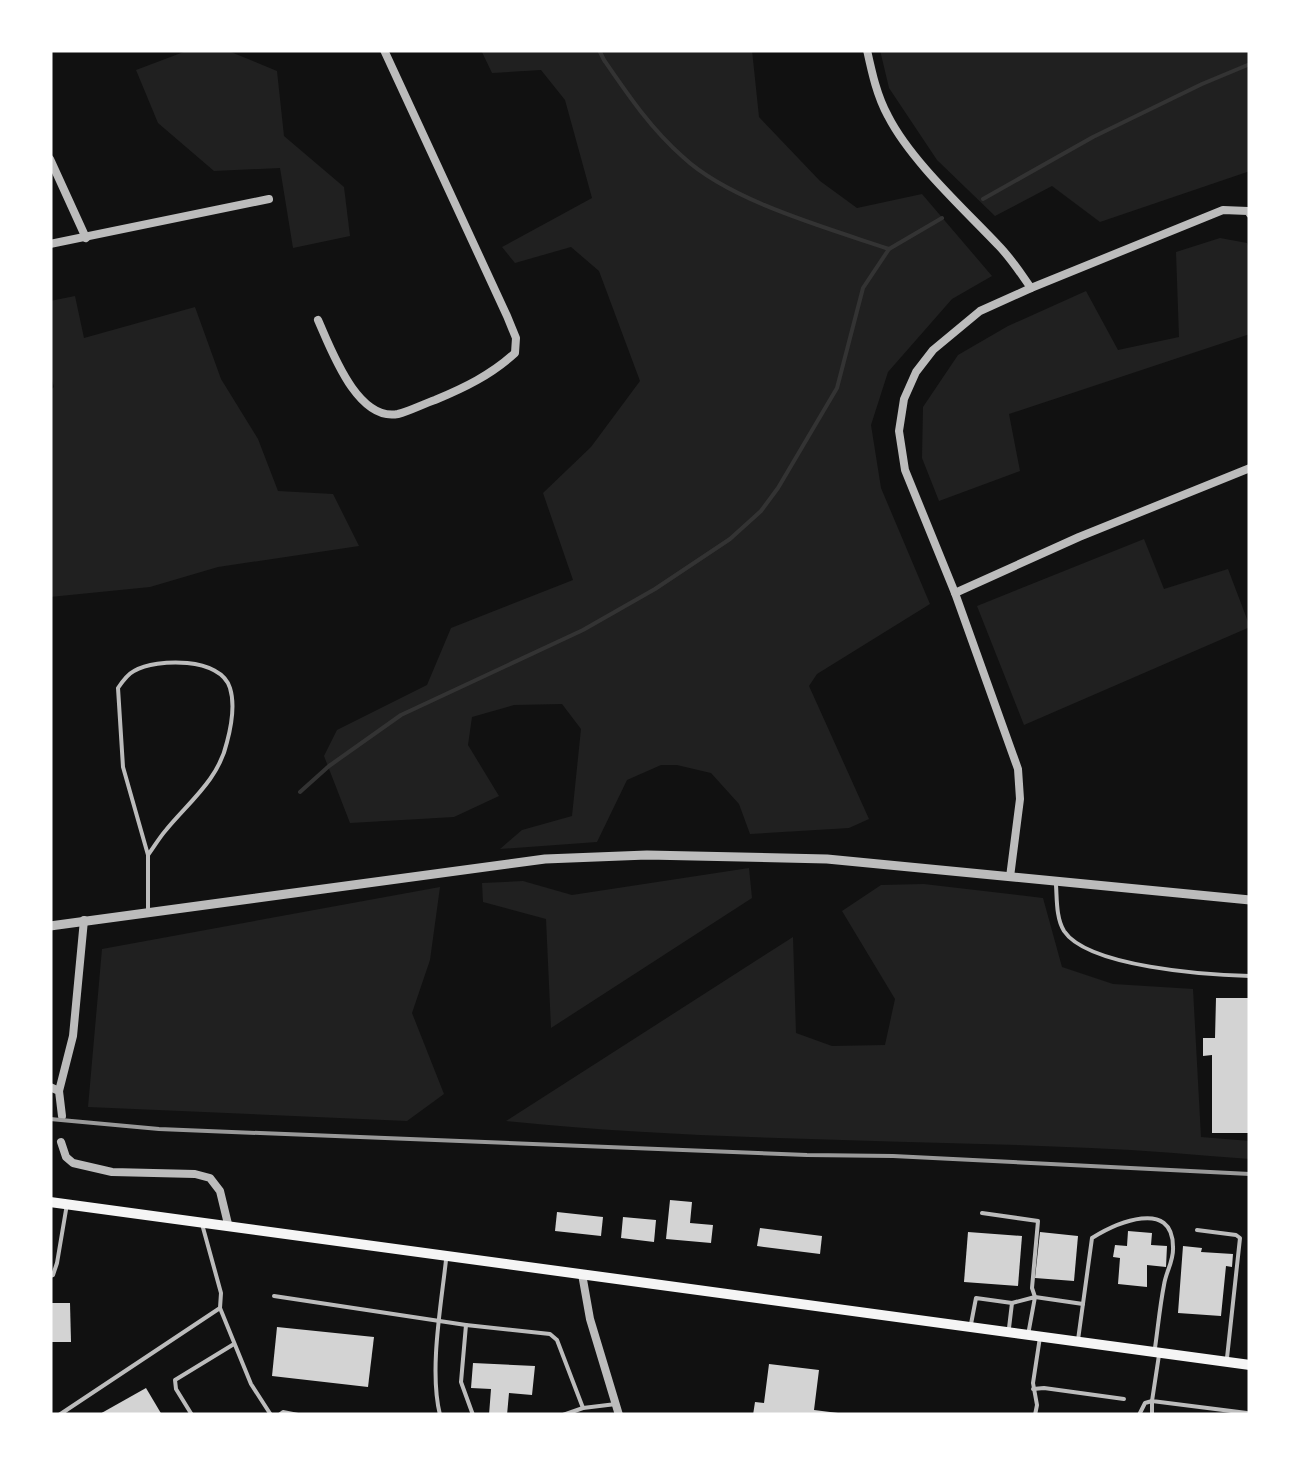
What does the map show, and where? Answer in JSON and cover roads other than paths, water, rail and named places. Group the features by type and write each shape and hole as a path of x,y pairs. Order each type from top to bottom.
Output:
{"main road":[{"path":"50,1202 1250,1366"}],"street":[{"path":"318,320 338,366 354,390 378,412 396,414 454,392 495,371 515,353 516,338 384,50"},
{"path":"867,50 882,103 907,145 1001,247 1032,288"},
{"path":"50,159 86,238"},
{"path":"50,244 269,199"},
{"path":"1010,877 1020,800 1018,769 955,593 905,470 899,431 904,398 932,350 980,312 1223,210 1250,214"},
{"path":"955,593 1079,537 1250,468"},
{"path":"50,926 545,858 647,854 827,859 1250,900"},
{"path":"62,1116 55,1089 73,1036 84,920"},
{"path":"61,1142 72,1164 112,1172 195,1174 210,1178 220,1191 228,1224"},
{"path":"582,1274 590,1319 620,1415"}],"lane":[{"path":"148,855 200,794 226,746 231,689 222,673 200,664 161,663 132,672 118,688 124,767 148,855 148,912"},
{"path":"1055,880 1059,920 1078,946 1113,960 1222,976 1250,976"},
{"path":"50,1276 57,1262 67,1204"},
{"path":"982,1213 1038,1221 1032,1288 1035,1415"},
{"path":"1078,1342 1092,1238 1135,1219 1154,1218 1163,1222 1174,1244 1172,1264 1164,1278 1152,1415"},
{"path":"201,1221 221,1293 220,1308 252,1384 271,1415"},
{"path":"1197,1230 1240,1238 1226,1362"},
{"path":"440,1415 436,1396 447,1255"},
{"path":"274,1296 440,1322 550,1334 556,1340 583,1408"},
{"path":"970,1328 976,1298 1012,1303 1035,1297 1083,1304"},
{"path":"1008,1332 1012,1303"},
{"path":"58,1415 220,1308"},
{"path":"466,1325 461,1382 473,1415"},
{"path":"192,1415 176,1389 176,1380 234,1344"},
{"path":"1033,1389 1124,1399"},
{"path":"1139,1415 1144,1403 1152,1401 1247,1415"},
{"path":"563,1415 616,1404"},
{"path":"279,1415 298,1415"}],"waterway":[{"path":"599,50 650,123 703,173 780,212 889,249"},
{"path":"983,199 1093,137 1250,64"},
{"path":"300,792 329,766 401,715 583,630 655,589 730,539 761,511 778,488 837,388 863,288 889,249 942,218"}],"railway":[{"path":"50,1119 159,1129 893,1156 1250,1174"}]}
